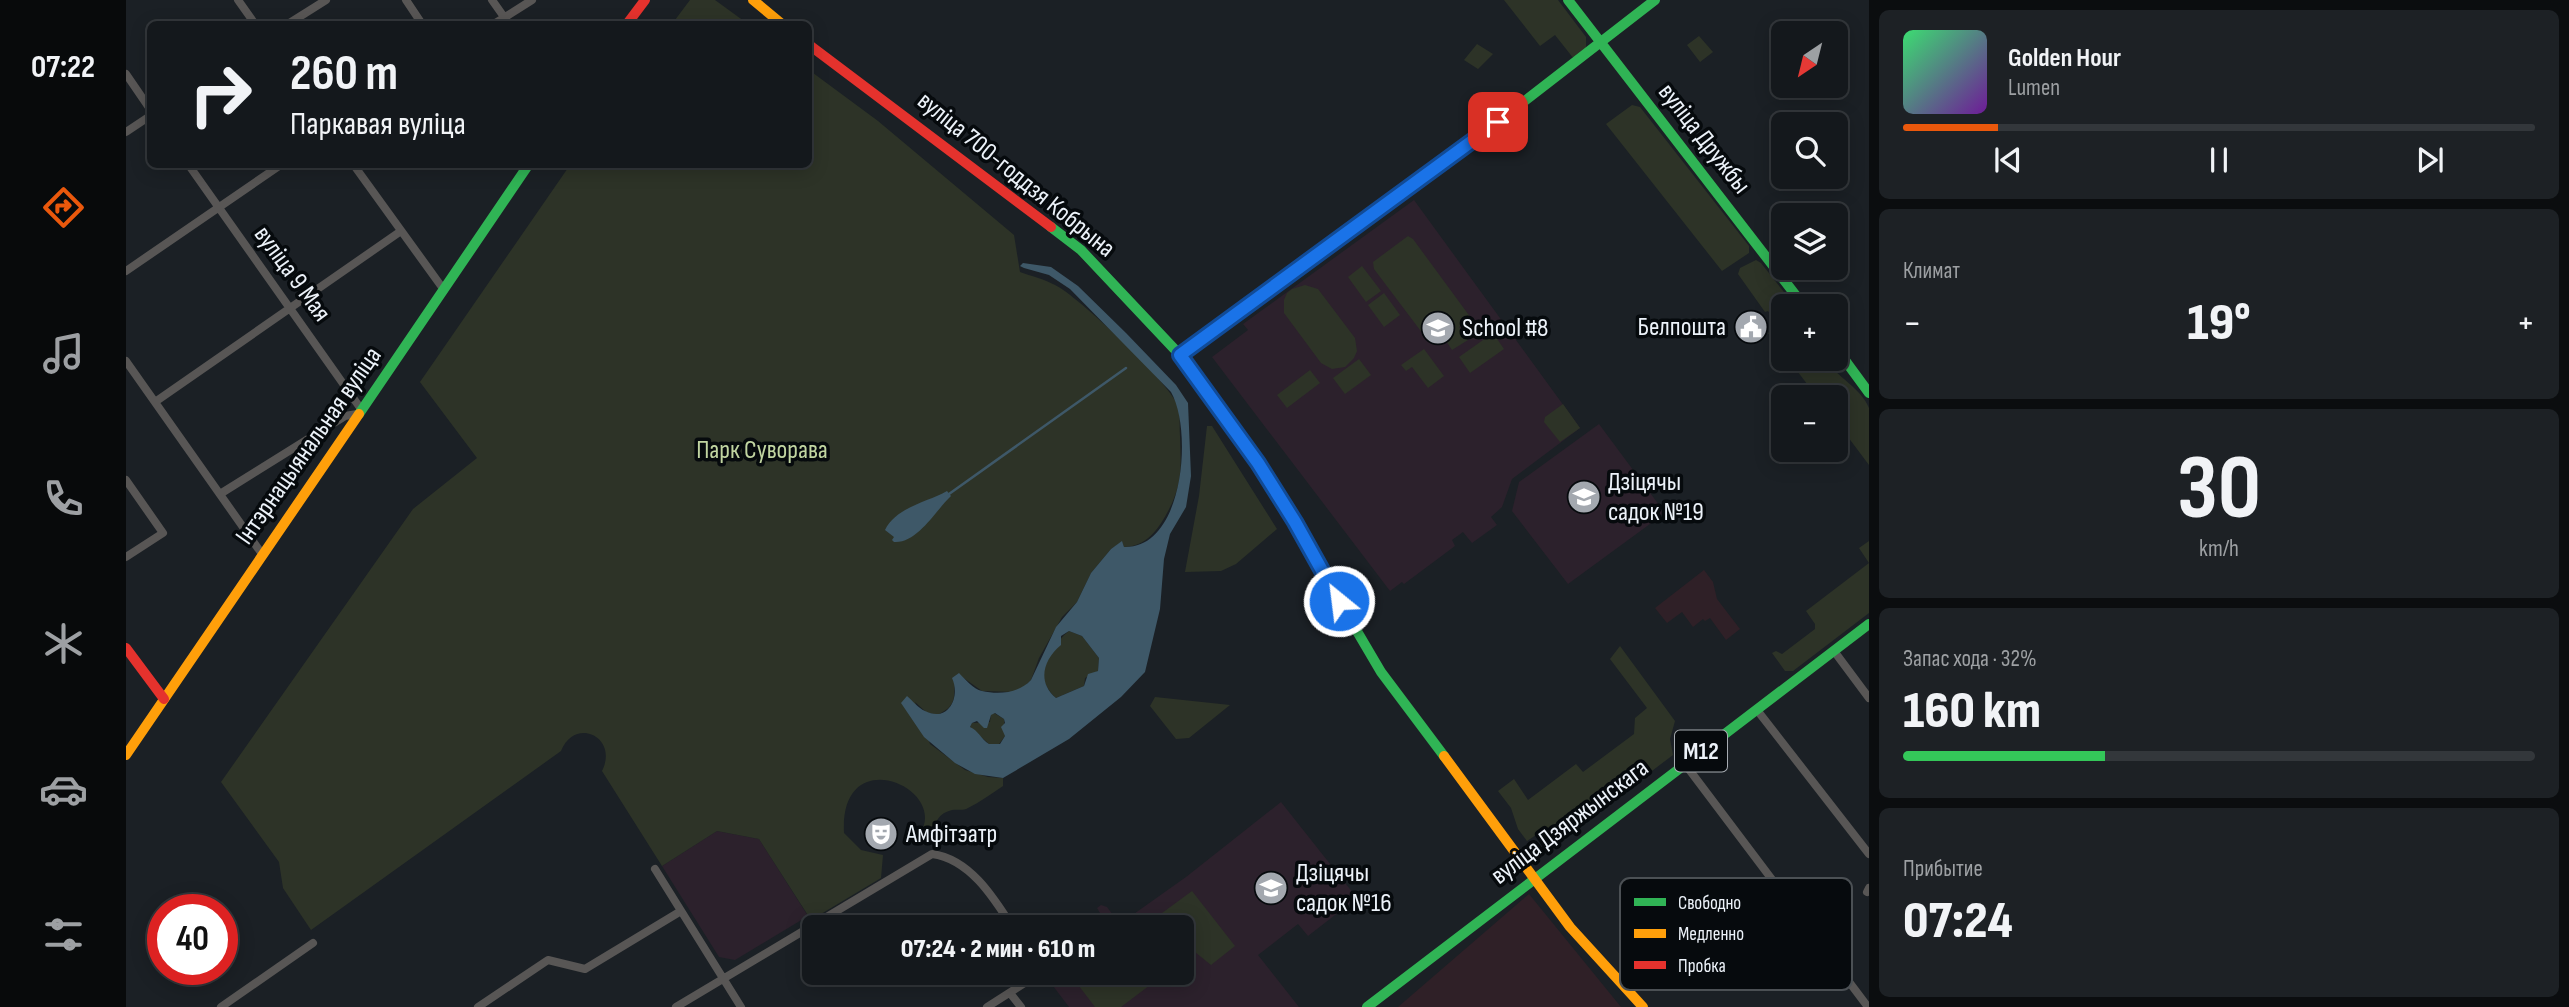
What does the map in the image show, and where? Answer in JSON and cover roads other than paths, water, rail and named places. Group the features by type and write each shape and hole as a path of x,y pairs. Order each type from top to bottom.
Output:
{"main road":[{"path":"629,21 645,0"},
{"path":"753,0 778,21"},
{"name":"вуліца Дружбы","path":"1568,0 1795,294"},
{"path":"1180,355 1455,155 1655,0"},
{"name":"вуліца 700-годдзя Кобрына","path":"812,47 1081,250 1180,355 1258,463 1381,673 1570,927 1620,982"},
{"name":"Інтэрнацыянальная вуліца","path":"126,755 525,168"},
{"path":"1848,364 1869,393"},
{"name":"вуліца Дзяржынскага","path":"1367,1007 1869,624"},
{"path":"126,648 164,699"},
{"name":"вуліца 700-годдзя Кобрына","path":"1627,990 1643,1007"}],"street":[{"path":"238,0 253,21"},
{"path":"293,21 326,0"},
{"path":"406,0 420,21"},
{"path":"492,0 507,21 532,0"},
{"path":"126,74 147,105"},
{"path":"126,132 147,118"},
{"name":"вуліца 9 Мая","path":"191,168 290,307 359,412"},
{"path":"126,271 273,168"},
{"path":"356,168 444,290"},
{"path":"155,402 401,231"},
{"path":"126,361 262,554"},
{"path":"220,494 345,416 359,412"},
{"path":"126,481 163,533 126,557"},
{"path":"1833,651 1869,698"},
{"path":"1757,710 1869,853"},
{"path":"1685,764 1771,878"},
{"path":"830,915 932,854 950,860 985,885 1005,915"},
{"path":"655,869 741,1007"},
{"path":"478,1007 548,960 585,969 681,911"},
{"path":"676,1007 802,932"},
{"path":"221,1007 313,943"},
{"path":"987,1007 1022,985"},
{"path":"1852,986 1868,1007"},
{"path":"1010,993 1021,1007"}],"water":[{"path":"1023,263 1051,267 1078,286 1176,385 1188,403 1191,476 1186,507 1170,534 1164,559 1160,609 1145,672 1121,697 1069,739 1003,778 975,774 955,763 924,737 901,703 907,696 925,711 940,714 946,711 955,693 952,678 959,673 975,688 988,692 1008,692 1021,688 1031,680 1056,627 1077,602 1091,573 1111,549 1122,541 1124,547 1144,542 1160,529 1171,509 1182,458 1178,410 1171,392 1070,289 1049,275 1020,266","holes":["1069,631 1082,636 1099,658 1098,671 1088,674 1084,686 1056,698 1046,685 1046,664 1061,645 1061,636","995,713 1004,719 1005,723 1001,727 1005,736 1000,744 989,744 970,727 977,721 987,728 991,715"]},
{"path":"947,491 951,496 926,525 910,538 894,542 892,540 894,537 885,530 890,522 904,510"}],"waterway":[{"path":"949,494 1126,368"}],"place":[{"name":"Белпошта","path":"1751,327"},
{"name":"School #8","path":"1438,328"},
{"name":"Дзіцячы садок №19","path":"1584,497"},
{"name":"Амфітэатр","path":"881,834"},
{"name":"Дзіцячы садок №16","path":"1271,888"}],"park label":[{"name":"Парк Суворава","path":"762,450"}]}
